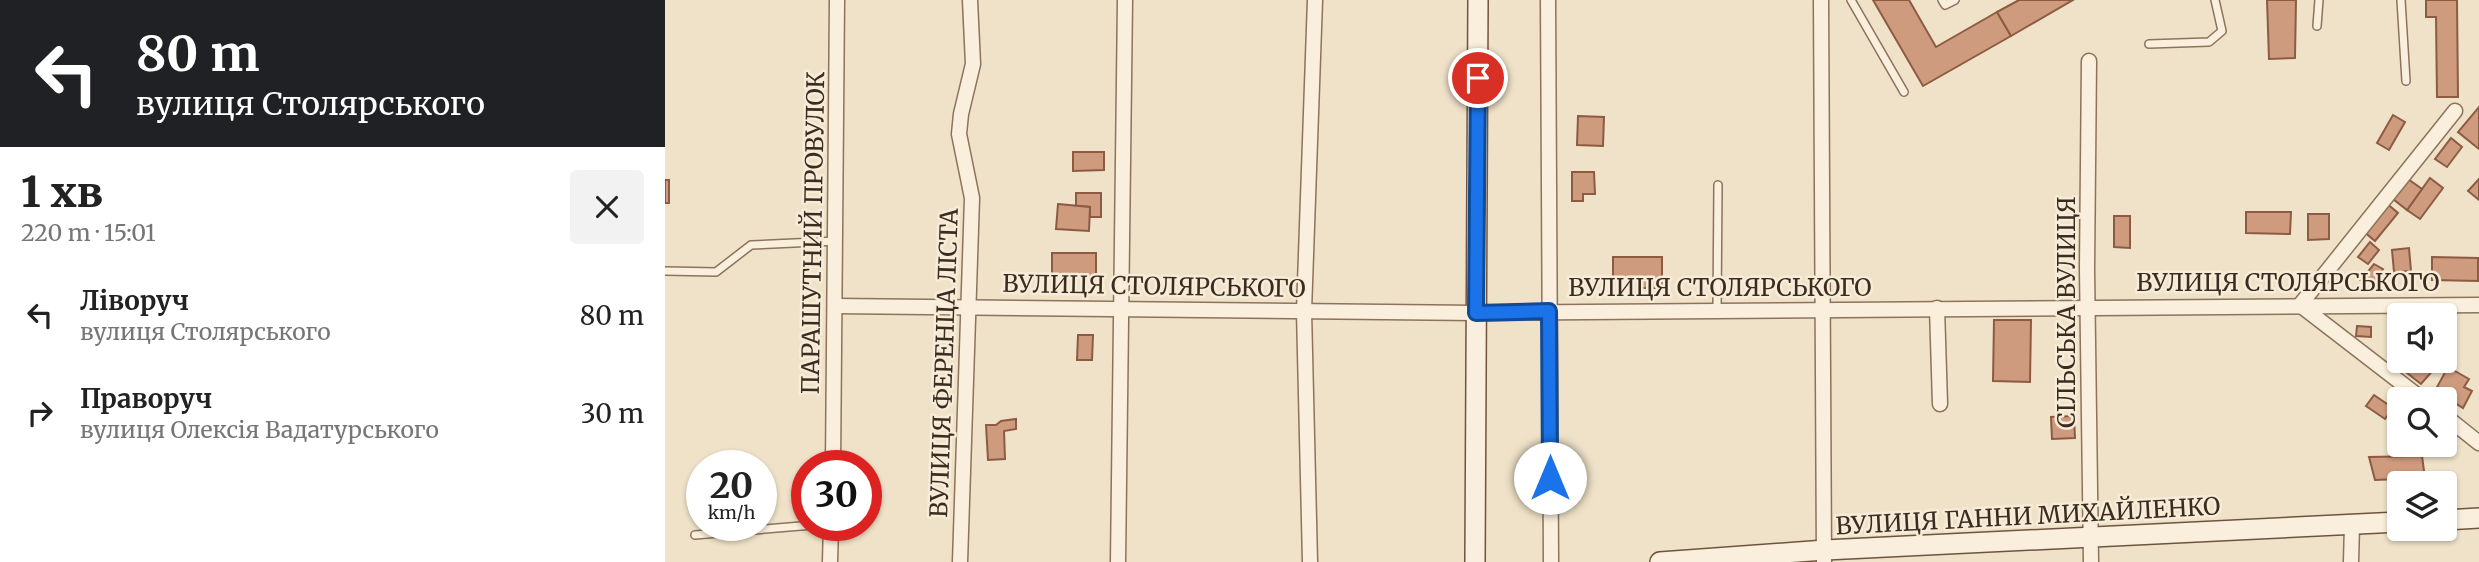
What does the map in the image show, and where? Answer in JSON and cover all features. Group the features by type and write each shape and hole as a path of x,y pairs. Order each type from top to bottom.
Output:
{"street":[{"name":"ПАРАШУТНИЙ ПРОВУЛОК","path":"833,450 837,0"},
{"name":"ВУЛИЦЯ ФЕРЕНЦА ЛІСТА","path":"960,562 972,198 959,134 972,64 970,0"},
{"path":"1118,562 1119,310 1125,0"},
{"path":"1310,562 1304,311 1315,0"},
{"path":"1475,562 1478,0"},
{"path":"1548,0 1551,562"},
{"path":"1821,0 1824,556"},
{"name":"СІЛЬСЬКА ВУЛИЦЯ","path":"2089,61 2091,562"},
{"path":"2406,387 2300,305 2455,111"},
{"name":"ВУЛИЦЯ СТОЛЯРСЬКОГО","path":"836,306 1476,313 2479,304"},
{"path":"1937,308 1940,404"},
{"path":"2457,426 2479,443"},
{"path":"2457,519 2479,518"},
{"name":"ВУЛИЦЯ ГАННИ МИХАЙЛЕНКО","path":"1660,562 1824,556 2091,538 2387,523"},
{"path":"2351,562 2352,525"},
{"path":"830,562 831,541"}],"lane":[{"path":"1851,0 1904,92"},
{"path":"1942,0 1945,5 1955,0"},
{"path":"2148,44 2209,42 2217,37 2222,30 2215,0"},
{"path":"2317,26 2319,0"},
{"path":"2401,0 2406,81"},
{"path":"1717,310 1718,185"},
{"path":"665,271 716,272 751,245 837,241"}],"building":[{"path":"1873,0 1909,0 1936,47 1997,12 2011,36 1923,86"},
{"path":"2019,0 2073,0 2011,36 1997,12"},
{"path":"2267,0 2296,0 2295,58 2269,59"},
{"path":"2426,0 2457,0 2458,97 2437,97 2436,17 2426,17"},
{"path":"2479,107 2479,149 2458,132"},
{"path":"2393,115 2405,122 2389,150 2377,143"},
{"path":"1578,116 1604,117 1603,146 1577,145"},
{"path":"2451,138 2462,147 2447,167 2435,159"},
{"path":"1073,152 1104,152 1104,170 1073,171"},
{"path":"1572,172 1594,172 1595,194 1583,194 1583,201 1572,201"},
{"path":"2430,178 2443,188 2420,219 2407,210"},
{"path":"2408,179 2422,189 2407,210 2393,199"},
{"path":"2479,179 2479,200 2468,191"},
{"path":"665,180 669,180 669,203 665,203"},
{"path":"1076,193 1101,193 1101,217 1090,217 1090,207 1076,206"},
{"path":"2385,202 2398,213 2375,241 2362,230"},
{"path":"1058,204 1090,207 1089,231 1056,229"},
{"path":"2246,212 2291,212 2290,234 2246,233"},
{"path":"2308,214 2329,214 2329,239 2308,240"},
{"path":"2114,216 2130,216 2130,248 2114,247"},
{"path":"2370,242 2379,250 2368,264 2358,257"},
{"path":"2409,248 2411,271 2394,272 2392,250"},
{"path":"1052,253 1096,253 1096,277 1052,277"},
{"path":"1613,257 1662,257 1662,288 1639,288 1639,280 1613,280"},
{"path":"2432,257 2478,258 2478,281 2432,280"},
{"path":"2374,264 2383,269 2376,280 2361,280"},
{"path":"1994,320 2031,320 2030,382 1993,381"},
{"path":"2357,326 2371,327 2371,337 2356,336"},
{"path":"1078,335 1093,335 1092,360 1077,360"},
{"path":"2457,372 2469,379 2464,387 2472,391 2463,408 2457,404 2457,387 2437,387 2445,373"},
{"path":"2407,373 2431,373 2421,384"},
{"path":"2374,395 2387,404 2387,416 2385,419 2366,406"},
{"path":"2074,416 2075,438 2052,439 2051,417"},
{"path":"1016,419 1016,429 1004,431 1005,459 988,460 986,425"},
{"path":"2369,457 2422,457 2424,471 2387,471 2387,480 2375,480"}],"route":[{"path":"1478,78 1476,313 1549,311 1550,478"}]}
